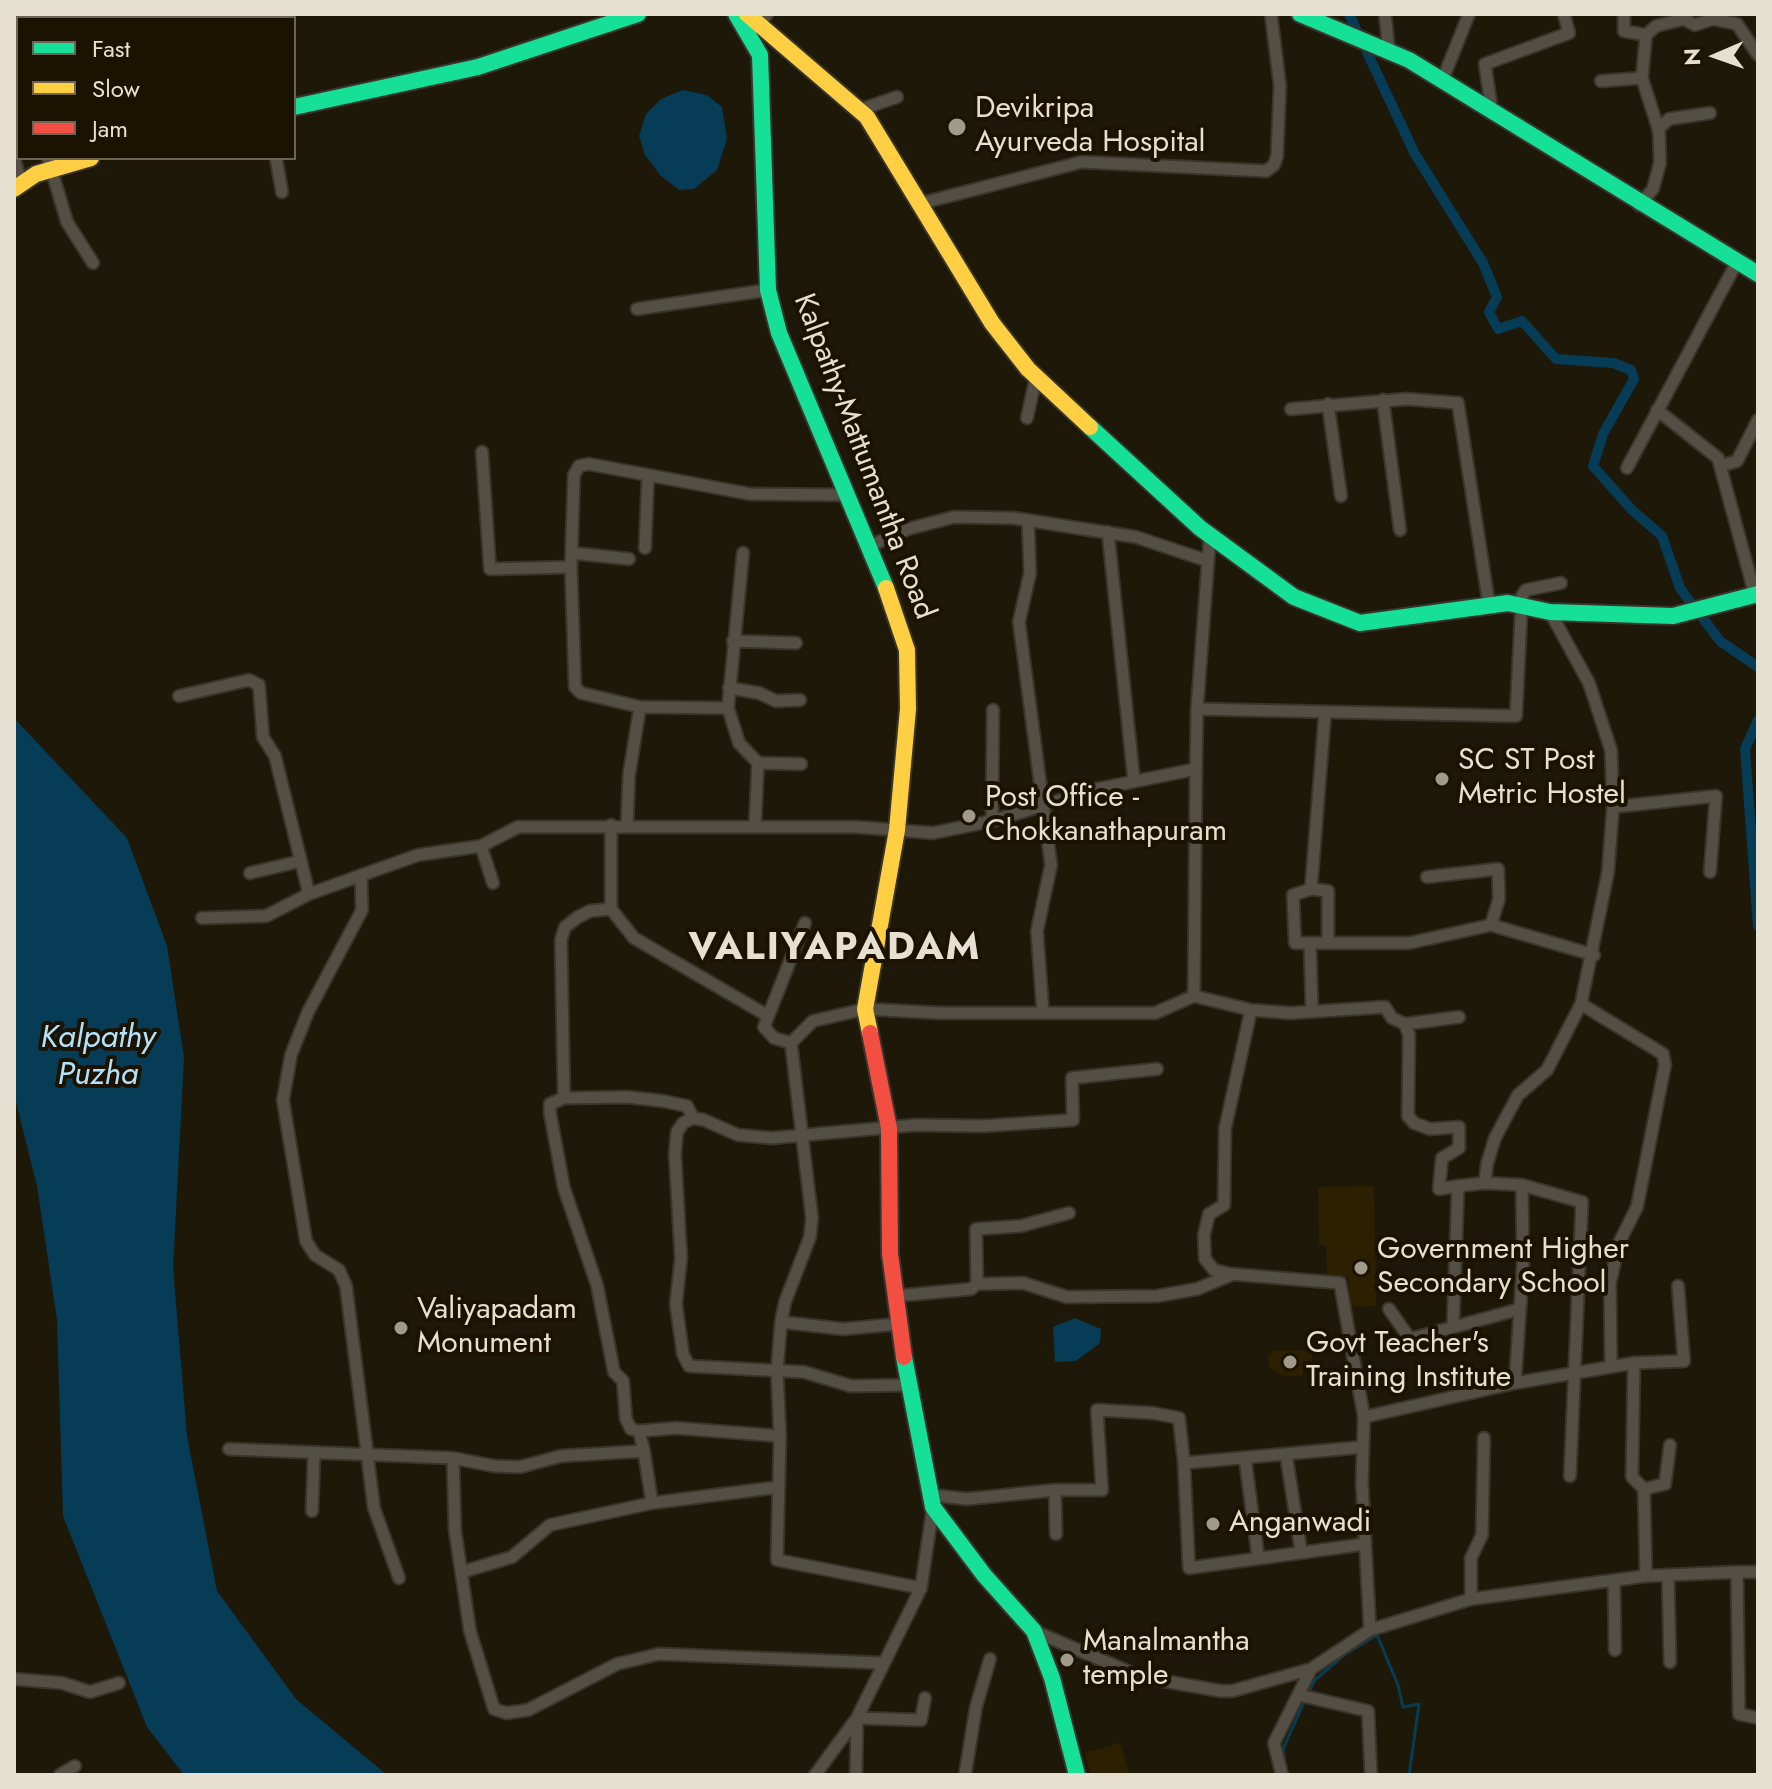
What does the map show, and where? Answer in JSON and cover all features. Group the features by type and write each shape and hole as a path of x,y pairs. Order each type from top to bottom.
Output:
{"street":[{"path":"296,107 478,67 638,14"},
{"name":"Kalpathy-Mattumantha Road","path":"736,14 760,55 768,290 779,333 870,546 907,650 908,709 897,830 865,1009"},
{"path":"922,203 1082,162 1266,171 1274,165 1277,156 1280,86 1271,14"},
{"path":"1300,14 1388,51 1442,81 1640,205 1758,274"},
{"path":"1385,14 1388,51"},
{"path":"1442,81 1469,14"},
{"path":"1492,112 1485,64 1569,33 1564,14"},
{"path":"1624,14 1624,31 1646,35"},
{"path":"1640,205 1653,189 1660,163 1658,129 1642,78 1646,35 1656,26 1684,16 1695,25 1713,19 1737,24 1758,55"},
{"path":"758,18 867,117 922,203 992,323 1036,377 1210,535 1294,597 1360,623 1508,603 1550,612 1673,616 1756,595 1718,458 1657,410"},
{"path":"1601,81 1642,78"},
{"path":"859,110 897,97"},
{"path":"1658,129 1669,119 1710,113"},
{"path":"14,159 18,186 50,165 79,160"},
{"path":"276,160 282,192"},
{"path":"50,165 67,222 93,263"},
{"path":"1627,468 1737,262"},
{"path":"637,309 768,290"},
{"path":"1027,418 1036,377"},
{"path":"1291,409 1383,400 1458,403 1489,605"},
{"path":"1383,400 1400,530"},
{"path":"1328,404 1341,496"},
{"path":"1720,466 1737,461 1758,420"},
{"path":"482,452 490,569 571,567"},
{"path":"728,708 640,707 581,693 575,687 571,567 574,475 579,466 589,464 750,494 847,495"},
{"path":"645,548 648,476"},
{"path":"870,546 908,529 954,517 1028,520 1136,537 1208,561"},
{"path":"1028,520 1030,573 1019,622 1040,806 1051,865 1037,931 1043,1013"},
{"path":"1108,532 1134,781"},
{"path":"1194,996 1197,709 1210,535"},
{"path":"572,553 629,559"},
{"path":"743,553 728,708 739,743 758,763 801,764"},
{"path":"1197,709 1516,716 1520,607 1526,590 1561,583"},
{"path":"1485,1183 1495,1138 1512,1106 1518,1095 1547,1070 1581,1004 1594,955 1608,872 1613,807 1611,750 1589,683 1550,612"},
{"path":"733,641 796,643"},
{"path":"179,696 249,680 259,685 263,737 275,756 309,894"},
{"path":"729,688 759,693 776,701 800,700"},
{"path":"627,825 629,775 640,707"},
{"path":"992,821 993,710"},
{"path":"1311,889 1325,713"},
{"path":"755,826 758,763"},
{"path":"202,918 266,916 309,894 361,875 418,855 481,846 518,827 755,826 933,833 992,821 1134,781 1196,769"},
{"path":"1613,807 1716,796 1710,872"},
{"path":"611,825 611,909 634,938 670,962 768,1016"},
{"path":"481,846 493,883"},
{"path":"250,873 301,861"},
{"path":"1427,877 1498,869 1499,899 1491,925"},
{"path":"361,875 362,910 308,1012 291,1055 283,1100 306,1241 315,1255 339,1270 346,1286 365,1456 374,1508 399,1578"},
{"path":"1328,943 1328,891 1311,889 1293,895 1295,943 1310,944 1409,943 1491,925 1594,955"},
{"path":"564,1098 561,940 565,927 578,917 590,911 611,909"},
{"path":"791,1043 774,1038 764,1027 805,923"},
{"path":"1310,944 1312,1011"},
{"path":"791,1043 813,1021 865,1009 1155,1013 1194,996 1251,1010 1385,1007 1392,1018 1405,1024 1459,1017"},
{"path":"1581,1004 1663,1054 1665,1065 1637,1207 1619,1243 1610,1283 1611,1367"},
{"path":"815,1775 857,1718 921,1588 933,1501 898,1324 890,1254 889,1128 865,1009"},
{"path":"1251,1010 1225,1129 1224,1205 1209,1214 1204,1235 1205,1259 1214,1270 1231,1274 1340,1283 1364,1417 1365,1544 1370,1630"},
{"path":"1405,1024 1409,1035 1408,1116 1414,1123 1430,1129 1459,1127 1459,1148 1442,1158 1439,1189 1485,1183 1522,1185 1582,1202 1570,1476"},
{"path":"791,1043 812,1218 810,1237 785,1302 781,1322 777,1371 780,1436 777,1560 921,1588"},
{"path":"911,1385 851,1386 804,1372 689,1366 683,1354 676,1314 680,1204 675,1154 677,1132 686,1120 693,1118 738,1135 804,1137 889,1128 1073,1120 1072,1078 1157,1069"},
{"path":"693,1118 687,1106 663,1101 564,1098 550,1104 564,1188 597,1285 614,1372 623,1381 626,1419 631,1429 639,1431 676,1428 780,1436"},
{"path":"1515,1383 1522,1185"},
{"path":"1453,1327 1453,1247 1458,1186"},
{"path":"977,1284 976,1229 1021,1226 1069,1213"},
{"path":"895,1296 971,1289 977,1284 1023,1283 1067,1297 1118,1298 1197,1289 1231,1274"},
{"path":"1364,1417 1515,1383 1634,1363 1684,1361 1678,1286"},
{"path":"1389,1309 1410,1339 1520,1309"},
{"path":"781,1322 843,1329 898,1324"},
{"path":"1634,1363 1632,1477 1644,1489 1646,1576"},
{"path":"933,1501 1055,1490 1102,1490 1097,1410 1153,1413 1179,1418 1189,1568 1258,1556 1365,1544"},
{"path":"639,1431 652,1503"},
{"path":"1471,1599 1471,1558 1482,1535 1484,1438"},
{"path":"1644,1489 1665,1484 1670,1445"},
{"path":"1184,1463 1363,1447"},
{"path":"229,1449 314,1455 453,1458 494,1466 520,1467 561,1456 644,1451"},
{"path":"1286,1454 1301,1551"},
{"path":"312,1511 314,1455"},
{"path":"453,1458 455,1530 470,1631 494,1709 506,1713 528,1710 617,1664 659,1654 882,1663"},
{"path":"1245,1458 1258,1556"},
{"path":"462,1572 512,1557 550,1525 652,1503 779,1487"},
{"path":"1055,1490 1056,1534"},
{"path":"933,1501 984,1575 1034,1631 1052,1678 1077,1775"},
{"path":"1737,1572 1739,1714 1758,1718"},
{"path":"1034,1631 1141,1677 1232,1691 1311,1669 1370,1630 1471,1599 1646,1576 1758,1572"},
{"path":"1668,1575 1670,1662"},
{"path":"1614,1581 1615,1650"},
{"path":"965,1775 976,1707 990,1659"},
{"path":"1282,1775 1274,1743 1311,1669"},
{"path":"14,1679 62,1683 90,1692 119,1683"},
{"path":"1299,1695 1368,1711 1371,1775"},
{"path":"857,1718 921,1720 925,1698"},
{"path":"856,1775 857,1718"},
{"path":"60,1775 75,1766"}],"shaded area":[{"path":"1374,1186 1376,1306 1350,1307 1349,1277 1327,1277 1326,1246 1319,1245 1318,1187"},
{"name":"Govt Teacher's Training Institute","path":"1273,1351 1312,1353 1313,1366 1303,1367 1303,1375 1282,1376 1269,1367 1267,1358"},
{"path":"1120,1743 1130,1775 1091,1775 1085,1753"}],"water":[{"path":"683,90 707,95 722,107 727,139 717,170 694,189 679,190 660,175 645,155 639,136 646,114 661,99"},
{"name":"Kalpathy Puzha","path":"14,718 127,838 167,946 184,1057 173,1268 187,1436 217,1591 296,1699 387,1775 184,1775 147,1727 63,1516 57,1320 37,1186 14,1094"},
{"path":"1075,1318 1101,1329 1100,1343 1076,1361 1055,1362 1053,1327"}],"waterway":[{"path":"1349,14 1415,154 1483,263 1497,297 1489,312 1498,329 1522,321 1556,359 1613,363 1631,370 1634,379 1603,434 1593,466 1632,510 1662,536 1680,588 1691,603"},
{"path":"1702,617 1720,641 1758,667"},
{"path":"1758,720 1745,749 1758,926"},
{"path":"1308,1693 1315,1680 1344,1655 1377,1635 1398,1685 1403,1707 1419,1704 1409,1775"},
{"path":"1286,1771 1283,1749 1305,1700"}],"traffic: fast":[{"path":"296,107 478,67 638,14"},
{"path":"736,14 760,55 768,290 779,333 886,588"},
{"path":"1300,14 1409,60 1758,274"},
{"path":"1090,427 1200,528 1294,597 1360,623 1508,603 1550,612 1673,616 1758,594"},
{"path":"904,1357 933,1507 984,1575 1034,1631 1052,1678 1077,1775"}],"traffic: slow":[{"path":"747,14 867,117 992,323 1028,369 1090,427"},
{"path":"14,189 36,174 84,160"},
{"path":"870,1033 865,1009 897,830 908,709 907,650 886,588"}],"traffic: jam":[{"path":"870,1033 889,1128 890,1254 904,1357"}],"place":[{"name":"Devikripa Ayurveda Hospital","path":"957,127"},
{"name":"SC ST Post Metric Hostel","path":"1442,779"},
{"name":"Post Office - Chokkanathapuram","path":"969,816"},
{"name":"Government Higher Secondary School","path":"1361,1268"},
{"name":"Valiyapadam Monument","path":"401,1328"},
{"name":"Govt Teacher's Training Institute","path":"1290,1362"},
{"name":"Anganwadi","path":"1213,1524"},
{"name":"Manalmantha temple","path":"1067,1660"}],"district":[{"name":"VALIYAPADAM","path":"835,950"}]}
